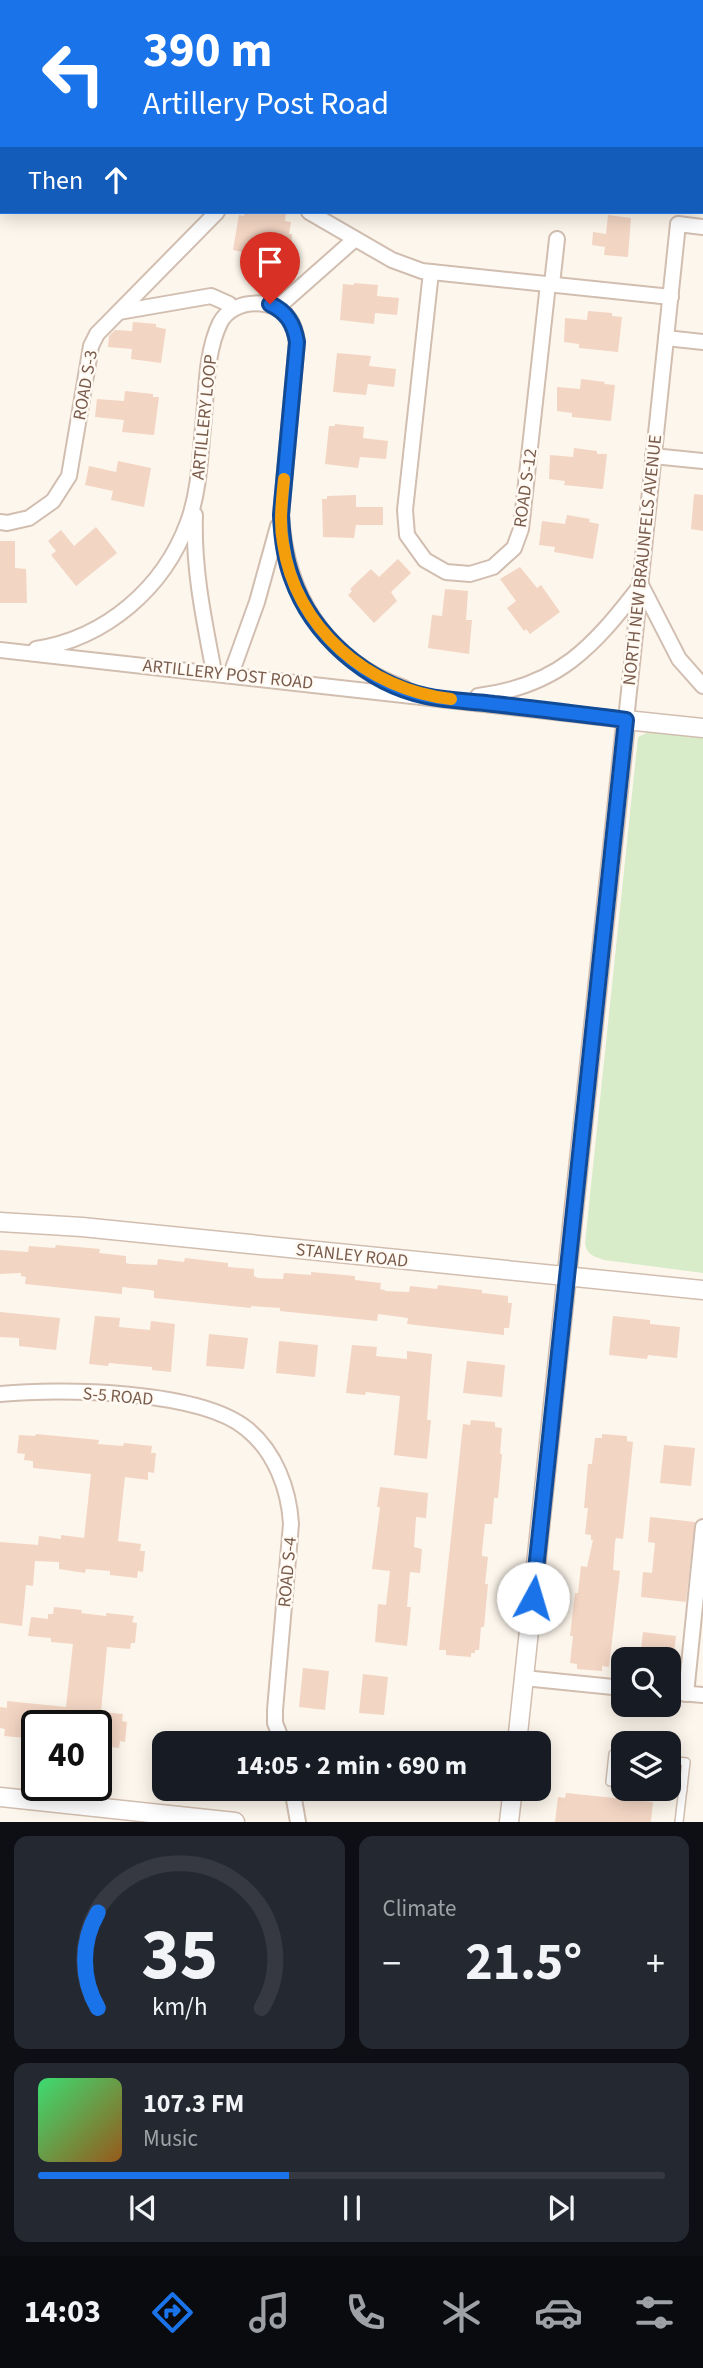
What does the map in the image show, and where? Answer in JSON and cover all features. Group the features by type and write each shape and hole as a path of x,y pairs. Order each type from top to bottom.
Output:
{"street":[{"name":"ROAD S-3","path":"0,522 29,518 53,501 69,476 91,346 97,334 214,214"},
{"path":"312,214 392,260 431,272 671,297"},
{"path":"678,218 703,227"},
{"name":"NORTH NEW BRAUNFELS AVENUE","path":"518,1731 678,218"},
{"path":"277,308 355,239"},
{"path":"550,284 556,239"},
{"name":"ROAD S-12","path":"431,272 405,510 407,534 425,560 446,572 470,574 494,567 514,548 521,529 550,284"},
{"path":"119,312 211,296 229,304 232,309 247,304 277,308 291,320 297,342 281,515 282,542 292,580 310,614 333,643 362,668 425,696"},
{"name":"ARTILLERY LOOP","path":"20,652 47,648 85,634 121,614 147,590 172,557 181,539 196,492 211,344 221,319 232,309"},
{"path":"666,338 703,342"},
{"path":"653,456 703,461"},
{"path":"196,492 195,559 198,592 214,673"},
{"path":"231,674 257,602 281,515"},
{"path":"641,585 679,659 703,686"},
{"name":"ARTILLERY POST ROAD","path":"456,699 515,690 566,666 594,642 641,585"},
{"name":"ARTILLERY POST ROAD","path":"0,650 626,720"},
{"path":"626,720 703,728"},
{"name":"STANLEY ROAD","path":"0,1222 95,1228 703,1290"},
{"name":"S-5 ROAD","path":"0,1394 59,1391 113,1394 180,1402 234,1420"},
{"name":"ROAD S-4","path":"234,1420 260,1441 270,1455 282,1479 290,1510 275,1710 278,1731"},
{"path":"686,1694 703,1527"},
{"path":"524,1678 611,1687"},
{"path":"681,1693 703,1695"},
{"path":"0,1797 121,1816 235,1822"},
{"path":"294,1801 298,1822"},
{"path":"509,1822 511,1801"}],"lane":[{"path":"679,1822 686,1762 681,1761"}],"green space":[{"path":"651,731 703,736 703,1273 604,1260 589,1253 585,1243 638,737"}],"building":[{"path":"286,214 285,221 291,222 290,257 280,256 279,261 242,257 242,252 233,250 239,215"},
{"path":"608,215 631,218 628,257 604,255 605,247 592,245 593,232 606,234"},
{"path":"343,284 378,285 377,296 399,298 397,315 375,313 374,324 340,320"},
{"path":"588,311 612,313 612,316 622,317 618,352 579,348 579,344 564,342 565,318 587,320"},
{"path":"133,322 156,324 156,327 166,329 161,363 131,359 132,349 108,347 109,336 115,330 132,331"},
{"path":"337,353 371,356 369,366 396,369 394,387 368,384 366,395 333,392"},
{"path":"581,379 615,385 611,421 572,417 572,413 557,411 557,387 580,389"},
{"path":"125,391 159,397 154,435 122,432 124,420 95,417 97,399 124,401"},
{"path":"335,424 364,427 363,438 388,441 386,459 360,457 358,468 325,464 329,426"},
{"path":"574,448 607,454 603,489 564,485 565,481 549,479 550,455 573,457"},
{"path":"118,461 151,468 144,507 111,500 113,491 85,485 89,466 116,472"},
{"path":"694,494 703,495 703,531 691,529"},
{"path":"356,495 356,507 383,507 383,525 356,525 354,538 323,537 322,499 327,499 327,496"},
{"path":"567,515 590,519 589,522 599,524 593,559 554,552 555,547 539,545 542,521 565,524"},
{"path":"96,527 117,553 76,586 51,555 56,551 48,541 61,530 74,546"},
{"path":"0,541 15,541 15,568 26,569 27,603 0,603"},
{"path":"398,559 411,573 391,592 397,601 374,623 348,595 352,591 350,589 371,569 379,577"},
{"path":"520,567 537,588 541,585 560,612 530,634 526,629 524,631 507,608 516,601 500,579"},
{"path":"445,589 468,591 466,620 472,620 469,654 428,648 432,615 442,616"},
{"path":"56,1245 100,1249 99,1253 126,1256 126,1263 130,1264 157,1265 158,1259 184,1262 185,1258 228,1263 228,1267 254,1269 254,1276 258,1278 283,1279 284,1273 311,1275 311,1272 355,1276 355,1280 381,1283 380,1289 385,1291 409,1292 410,1286 437,1289 438,1285 482,1290 482,1293 508,1296 508,1303 512,1303 509,1328 504,1328 504,1335 407,1324 408,1318 378,1314 377,1321 280,1311 280,1308 251,1308 154,1298 154,1291 150,1290 122,1287 122,1294 25,1284 26,1277 21,1276 21,1273 0,1274 0,1250 28,1252 29,1246 55,1248"},
{"path":"0,1312 60,1318 56,1350 19,1346 19,1338 0,1337"},
{"path":"95,1316 120,1318 119,1327 150,1330 151,1321 175,1324 171,1372 152,1370 152,1367 89,1364"},
{"path":"613,1316 680,1327 677,1358 648,1355 647,1359 609,1355"},
{"path":"209,1334 248,1338 244,1369 206,1366"},
{"path":"279,1341 318,1345 315,1377 276,1373"},
{"path":"352,1345 377,1347 376,1356 407,1359 407,1351 432,1354 427,1420 431,1420 427,1459 394,1455 400,1396 366,1392 365,1395 346,1393"},
{"path":"467,1361 505,1365 502,1397 463,1393"},
{"path":"471,1420 495,1422 495,1427 502,1428 502,1454 498,1498 494,1498 492,1524 485,1524 482,1551 482,1556 488,1557 484,1627 481,1627 479,1650 471,1653 471,1657 446,1655 446,1650 439,1650 463,1424 470,1425"},
{"path":"602,1434 627,1436 627,1441 633,1442 623,1539 616,1538 615,1542 613,1570 620,1571 609,1667 602,1666 602,1671 577,1669 577,1664 570,1663 573,1636 570,1636 581,1566 587,1567 593,1540 591,1535 585,1534 588,1508 584,1508 588,1464 592,1464 595,1438 602,1438"},
{"path":"19,1435 99,1440 98,1444 152,1446 151,1453 156,1453 154,1473 148,1472 148,1480 125,1477 118,1541 141,1544 140,1551 145,1551 143,1572 138,1571 137,1578 110,1575 110,1571 86,1569 85,1573 59,1569 59,1562 35,1561 33,1586 26,1585 22,1626 0,1623 0,1542 38,1545 39,1536 84,1538 91,1474 33,1468 33,1461 24,1460 25,1454 17,1453"},
{"path":"664,1445 695,1448 691,1486 660,1483"},
{"path":"380,1487 428,1493 426,1518 416,1517 414,1547 422,1549 420,1573 410,1572 407,1607 411,1607 407,1646 375,1642 378,1604 386,1605 390,1571 372,1569"},
{"path":"650,1517 695,1522 686,1602 641,1597 643,1572 652,1573 655,1543 648,1542"},
{"path":"54,1607 106,1616 106,1613 134,1616 132,1622 137,1623 135,1643 131,1643 130,1649 107,1647 101,1710 21,1710 21,1738 4,1736 5,1729 0,1728 0,1707 7,1708 7,1701 66,1707 73,1644 28,1636 31,1617 48,1619 48,1614 53,1614"},
{"path":"643,1632 676,1636 675,1647 641,1647"},
{"path":"303,1668 329,1671 325,1710 299,1707"},
{"path":"363,1674 388,1677 384,1715 359,1713"},
{"path":"112,1713 123,1714 122,1721 127,1722 125,1742 120,1741 119,1748 112,1747"},
{"path":"566,1793 611,1798 611,1801 653,1802 651,1822 555,1822 558,1797 565,1798"}],"slow traffic":[{"path":"284,479 282,542 292,580 310,614 333,643 362,668 425,696 451,699"}],"route":[{"path":"270,304 291,320 297,342 281,515 282,542 292,580 300,598 333,643 362,668 425,696 626,720 533,1598"}]}
